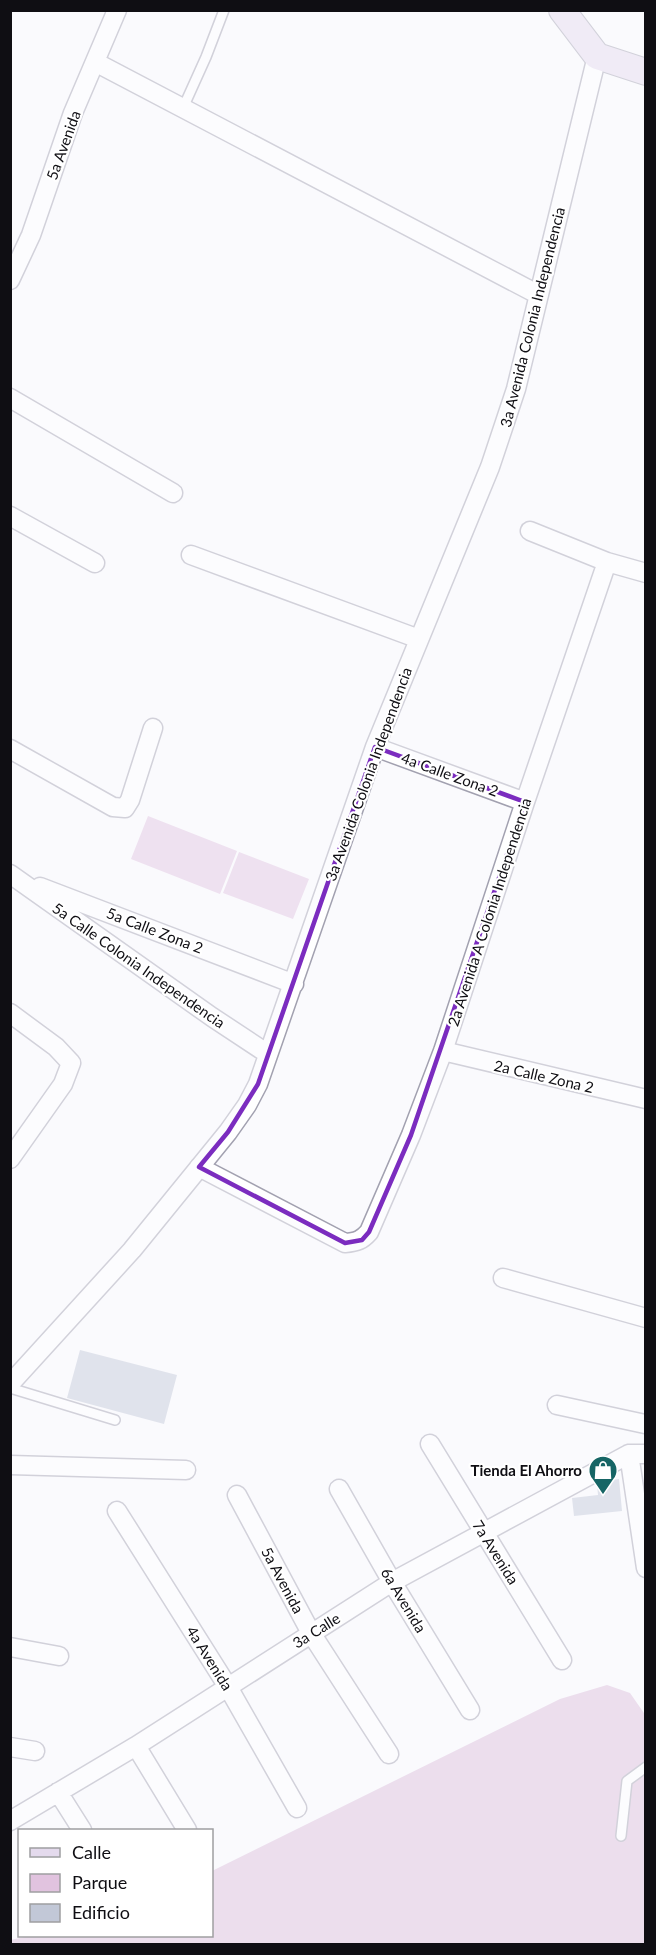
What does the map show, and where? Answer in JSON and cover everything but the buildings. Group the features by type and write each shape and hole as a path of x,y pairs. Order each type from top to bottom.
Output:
{"street":[{"name":"5a Avenida","path":"10,279 31,235 73,113 117,10"},
{"path":"562,10 597,56 645,72"},
{"name":"3a Avenida Colonia Independencia","path":"10,1386 132,1250 228,1132 247,1105 258,1084 375,747 490,467 516,389 597,56"},
{"path":"95,62 538,295"},
{"path":"10,398 173,493"},
{"path":"10,516 95,563"},
{"path":"530,531 607,562 645,573"},
{"path":"191,555 419,639"},
{"name":"2a Avenida A Colonia Independencia","path":"199,1167 345,1243 362,1240 369,1232 411,1135 443,1051 607,562"},
{"path":"10,749 114,807 124,808 130,800 153,728"},
{"name":"4a Calle Zona 2","path":"375,747 525,802"},
{"name":"5a Calle Zona 2","path":"14,876 294,984"},
{"name":"5a Calle Colonia Independencia","path":"14,876 212,1017 268,1054"},
{"path":"10,1013 56,1047 71,1063 63,1084 10,1159"},
{"name":"2a Calle Zona 2","path":"443,1051 645,1099"},
{"path":"504,1278 645,1318"},
{"path":"557,1405 645,1423 637,1454 645,1568"},
{"name":"7a Avenida","path":"430,1444 562,1660"},
{"name":"3a Calle","path":"10,1821 136,1746 392,1582 637,1454"},
{"path":"10,1465 186,1470"},
{"name":"6a Avenida","path":"339,1489 392,1582 470,1710"},
{"name":"5a Avenida","path":"237,1495 311,1633 389,1754"},
{"name":"4a Avenida","path":"117,1511 228,1687 297,1808"},
{"path":"10,1647 59,1656"},
{"path":"136,1746 186,1829"},
{"path":"10,1747 35,1751"},
{"path":"58,1792 81,1829"}],"lane":[{"path":"183,108 224,10"},
{"path":"10,1386 114,1420"},
{"path":"621,1836 627,1781 645,1767"}],"highlighted area":[{"path":"375,747 525,802 411,1135 369,1232 362,1240 345,1243 199,1167 228,1132 258,1084"}],"green space":[{"path":"148,816 237,851 220,894 131,859"},
{"path":"239,852 309,879 293,919 223,893"}],"shaded area":[{"path":"607,1685 630,1693 646,1716 645,1944 11,1944 10,1940 25,1937 213,1937 213,1871 560,1699"}],"place":[{"name":"Tienda El Ahorro","path":"603,1496"}]}
